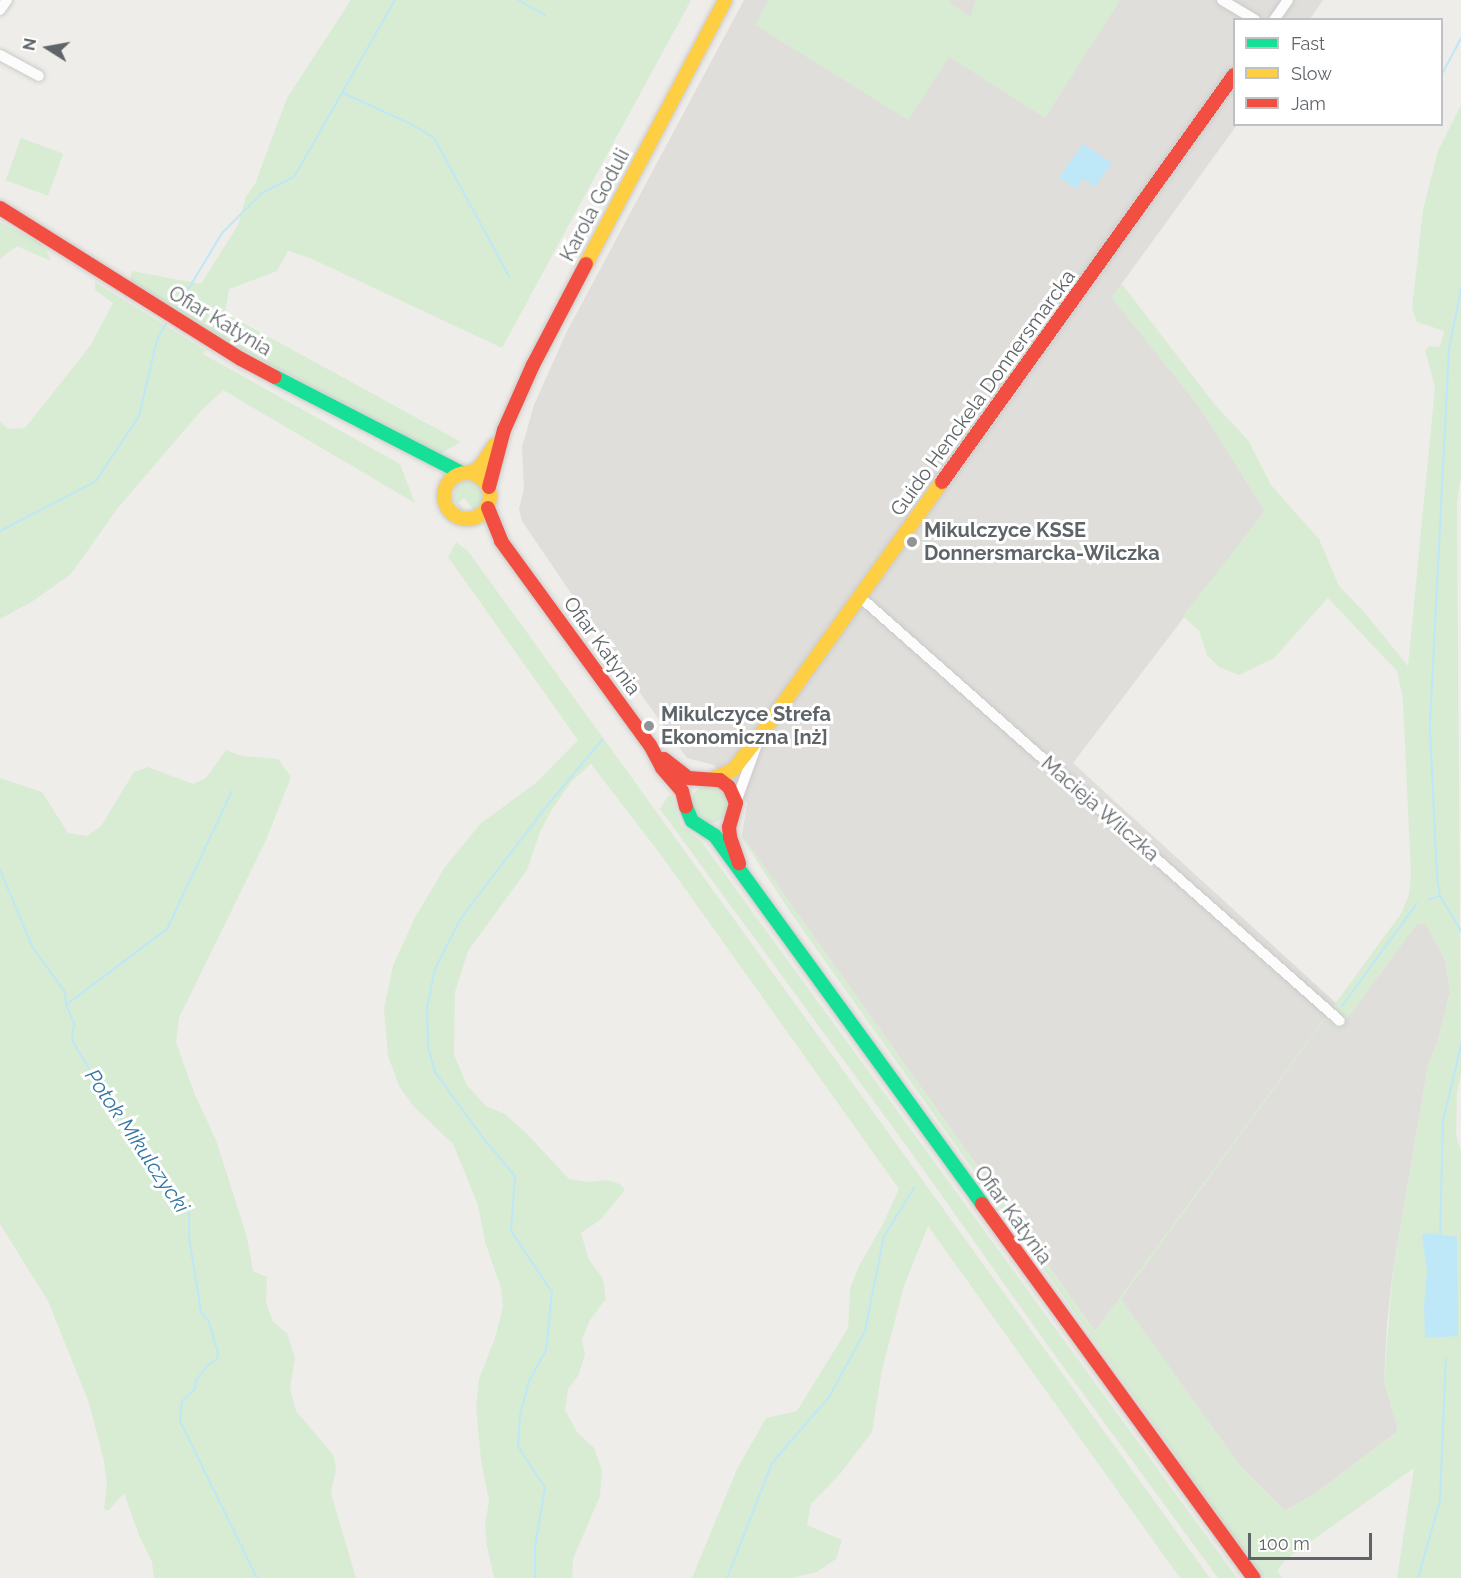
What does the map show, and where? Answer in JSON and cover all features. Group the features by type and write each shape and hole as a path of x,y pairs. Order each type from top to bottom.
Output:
{"street":[{"path":"0,10 8,0"},
{"name":"Karola Goduli","path":"467,472 480,467 504,430 548,335 725,0"},
{"path":"1222,0 1252,18"},
{"path":"1275,18 1288,0"},
{"path":"0,55 39,76"},
{"name":"Guido Henckela Donnersmarcka","path":"708,779 726,775 733,770 762,733 1233,76"},
{"name":"Ofiar Katynia","path":"0,208 242,359 427,456 467,472"},
{"name":"Karola Goduli","path":"489,487 504,430"},
{"name":"Ofiar Katynia","path":"427,456 444,478 445,489"},
{"path":"467,472 483,478 489,487 491,494 488,508 481,515 469,519 456,516 447,508 445,489 452,477 467,472"},
{"name":"Ofiar Katynia","path":"488,508 501,541 650,745 662,768 682,791 692,821 715,836 1254,1578"},
{"name":"Ofiar Katynia","path":"469,519 501,541"},
{"name":"Macieja Wilczka","path":"860,597 1340,1021"},
{"name":"Guido Henckela Donnersmarcka","path":"736,803 739,787 762,733"},
{"name":"Ofiar Katynia","path":"650,745 681,774 708,779 729,787 736,803 731,819 730,837 743,874"},
{"path":"685,804 691,789 708,779"},
{"path":"704,828 717,828 731,819"}],"shaded area":[{"path":"744,0 1323,0 1311,18 1233,18 1233,126 1236,126 1112,297 1201,409 1265,511 1073,763 1336,1003 1401,914 1426,924 1446,962 1450,992 1438,1041 1428,1066 1393,1270 1387,1324 1384,1380 1398,1431 1316,1493 1285,1511 1241,1467 1120,1300 1095,1331 742,836 747,803 714,765 687,758 619,664 522,521 519,509 524,489 522,447 534,405 566,333"}],"green space":[{"path":"351,0 691,0 502,348 310,258 288,251 277,271 229,289 225,313 461,442 440,454 215,336 130,285 132,271 201,284 238,225 246,196 255,184 287,98"},
{"path":"769,0 951,0 950,3 971,17 975,0 1120,0 1045,118 949,57 908,120 755,25"},
{"path":"1461,105 1461,477 1457,502 1461,1075 1457,1092 1456,1135 1461,1151 1461,1578 1397,1578 1414,1468 1285,1560 1277,1571 1283,1578 1263,1578 793,916 741,837 748,803 742,836 1095,1331 1401,914 1409,894 1411,875 1403,700 1397,671 1328,598 1274,658 1239,675 1219,667 1207,655 1199,631 1183,616 1265,511 1201,409 1111,297 1122,284 1216,406 1248,440 1271,485 1319,539 1339,586 1364,612 1408,666 1435,387 1425,350 1430,346 1440,347 1444,331 1417,322 1412,309 1423,210 1438,151","holes":["1417,924 1426,924 1446,962 1450,992 1438,1041 1428,1066 1393,1270 1384,1380 1398,1431 1316,1493 1285,1511 1241,1467 1121,1299 1325,1019 1337,1029 1353,1011"]},
{"path":"21,138 63,153 48,196 6,180"},
{"path":"0,222 39,242 46,249 51,261 17,246 0,259"},
{"path":"95,282 205,350 203,354 400,464 415,503 223,390 200,412 117,509 71,574 33,601 0,619 0,421 8,429 25,428 90,346 113,303 95,290"},
{"path":"465,480 476,482 482,490 481,503 474,510 464,498 458,503 464,510 459,508 453,498 456,486"},
{"path":"456,542 468,551 1210,1578 1180,1578 928,1226 904,1286 882,1370 872,1432 840,1474 811,1504 807,1525 842,1540 836,1559 817,1572 791,1578 692,1578 737,1469 766,1418 797,1411 848,1328 850,1288 899,1189 661,855 591,764 571,782 551,811 540,832 527,870 468,951 455,992 454,1055 467,1085 486,1106 505,1114 528,1135 569,1179 588,1182 607,1180 620,1184 625,1190 600,1220 581,1233 589,1260 603,1279 606,1299 590,1320 582,1339 585,1355 578,1376 568,1389 565,1410 577,1432 594,1448 602,1470 600,1496 573,1559 572,1578 494,1578 487,1546 485,1525 489,1501 481,1460 476,1407 479,1379 495,1338 503,1307 501,1288 485,1242 478,1205 453,1144 414,1107 399,1086 388,1056 384,1009 393,966 414,919 445,867 481,823 536,783 578,740 448,557"},
{"path":"226,750 242,756 278,759 291,777 266,840 179,1018 176,1042 195,1095 216,1140 247,1237 253,1271 267,1277 266,1302 273,1322 287,1333 295,1358 290,1388 296,1411 334,1456 336,1470 331,1493 356,1578 154,1578 152,1562 139,1535 124,1493 108,1511 104,1509 107,1485 104,1461 89,1403 48,1301 0,1224 0,778 42,792 68,833 87,836 101,826 134,772 148,767 193,784 206,778"},
{"path":"710,785 723,791 729,804 723,817 710,823 697,817 691,804 697,791"},
{"path":"668,796 672,796 681,825 701,841 1237,1578 1218,1578 1046,1343 913,1155 660,809"}],"water":[{"path":"1083,144 1112,163 1095,187 1083,178 1076,189 1059,177"},
{"path":"1426,1233 1457,1237 1458,1336 1425,1338 1424,1305 1427,1271 1422,1235"}],"waterway":[{"path":"177,308 222,233 262,193 294,177 395,0"},
{"path":"518,0 545,15"},
{"path":"1443,72 1461,39"},
{"path":"343,93 411,124 434,138 510,278"},
{"path":"1461,289 1449,349 1430,729 1437,878 1440,896 1461,931"},
{"path":"0,531 96,481 139,416 157,340 166,324"},
{"path":"535,1578 535,1546 545,1488 518,1446 520,1415 529,1381 546,1350 552,1292 511,1231 515,1176 483,1138 435,1072 428,1047 427,1007 435,969 461,918 546,807 602,740"},
{"path":"66,1005 167,929 232,791"},
{"name":"Potok Mikulczycki","path":"0,870 33,948 65,992 66,1005 74,1023 72,1040 147,1160 177,1193 189,1212 189,1237 201,1312 208,1320 218,1352 217,1359 208,1365 196,1380 195,1389 182,1401 180,1421 257,1578"},
{"path":"1428,900 1439,896"},
{"path":"1342,1006 1417,903"},
{"path":"1440,1235 1443,1121 1461,1045"},
{"path":"727,1578 772,1463 829,1397 865,1331 884,1236 914,1188"},
{"path":"1418,1578 1440,1500 1446,1358"}],"traffic: fast":[{"path":"275,377 462,473"},
{"path":"686,807 692,821 715,836 982,1204"}],"traffic: slow":[{"path":"586,264 725,0"},
{"path":"472,472 480,467 495,445"},
{"path":"467,473 476,474 484,479 489,487 490,496 489,505 484,513 476,518 467,519 458,518 450,513 445,505 444,496 445,487 450,479 458,474 467,473"},
{"path":"712,779 733,770 762,733 942,482"}],"traffic: jam":[{"path":"942,482 1233,76"},
{"path":"0,208 241,359 275,377"},
{"path":"489,487 504,430 533,365 586,264"},
{"path":"488,508 501,541 650,745 662,768 682,791 686,807"},
{"path":"664,759 688,778 720,780 729,787 736,803 729,827 730,837 739,863"},
{"path":"982,1204 1254,1578"}],"place":[{"name":"Mikulczyce KSSE Donnersmarcka-Wilczka","path":"912,542"},
{"name":"Mikulczyce Strefa Ekonomiczna [nż]","path":"649,726"}]}
